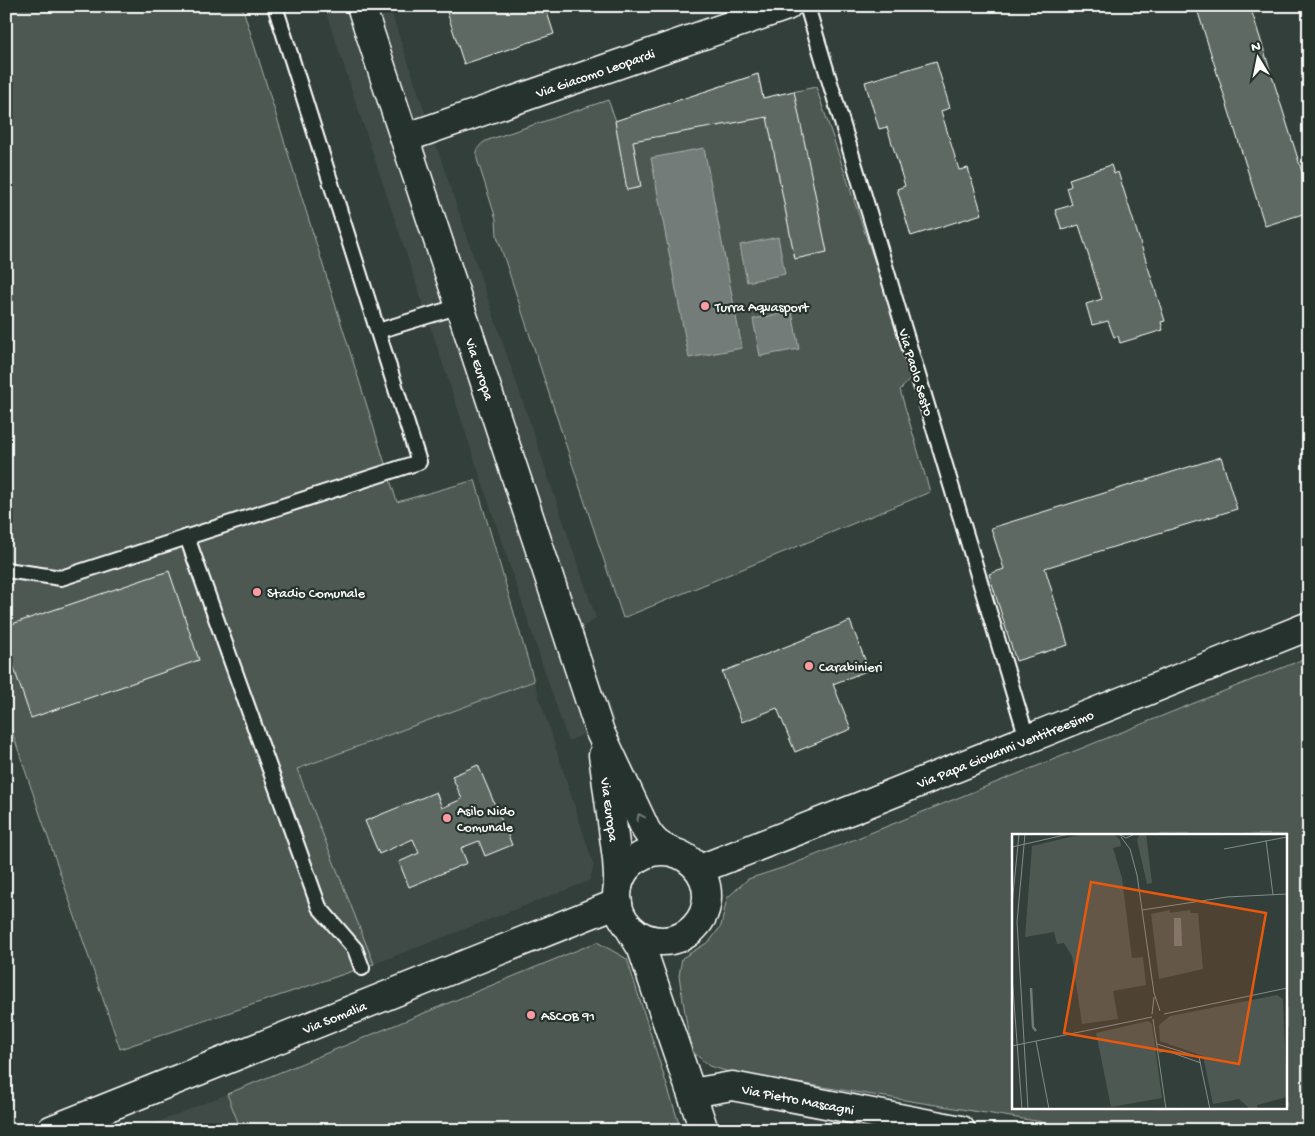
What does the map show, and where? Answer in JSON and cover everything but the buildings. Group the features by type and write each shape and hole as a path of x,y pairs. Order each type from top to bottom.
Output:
{"street":[{"name":"Via Europa","path":"361,6 600,732 651,839 657,845 671,851"},
{"name":"Via Giacomo Leopardi","path":"405,138 787,6"},
{"name":"Via Papa Giovanni Ventitreesimo","path":"700,869 1309,626"},
{"name":"Via Europa","path":"600,732 617,859 620,904"},
{"path":"657,990 663,961 673,945 699,923 705,911 708,894 705,878 700,869 686,857 663,850 650,852 636,859 625,870 620,880 620,904 642,949 704,1130"},
{"path":"620,904 638,934 652,940 667,941 686,934"},
{"name":"Via Somalia","path":"52,1130 620,904"},
{"name":"Via Pietro Mascagni","path":"692,1093 732,1086 961,1130"}],"lane":[{"path":"6,570 61,578 419,462 275,6"},
{"name":"Via Paolo Sesto","path":"807,6 1027,738"},
{"path":"378,331 460,306"},
{"path":"187,538 318,907 355,949 362,968"}],"shaded area":[{"name":"Stadio Comunale","path":"6,6 242,6 397,502 475,480 534,681 297,769 374,964 120,1049 6,714"},
{"path":"324,6 389,6 596,618 582,628 615,722 568,741"},
{"name":"Turra Aqvasport","path":"758,74 763,98 816,87 913,376 900,390 930,492 623,618 497,236 496,219 477,159 477,152 480,145 488,140 608,100 616,121"},
{"path":"704,148 742,348 689,358 651,158"},
{"path":"778,237 785,274 747,282 740,245"},
{"path":"792,312 799,349 760,356 753,319"},
{"path":"1309,657 1309,1130 1046,1130 1042,1122 729,1072 709,1066 691,1050 679,976 682,958 710,941 721,926 727,898 748,879 788,866"},
{"name":"Asilo Nido Comunale","path":"534,681 594,866 589,881 374,964 297,769"},
{"name":"ASCOB 91","path":"597,942 627,959 681,1130 241,1130 227,1094"},
{"path":"227,1094 241,1130 138,1130"}],"place":[{"name":"Turra Aqvasport","path":"705,306"},
{"name":"Stadio Comunale","path":"257,592"},
{"name":"Carabinieri","path":"809,666"},
{"name":"Asilo Nido Comunale","path":"447,818"},
{"name":"ASCOB 91","path":"531,1015"}]}
